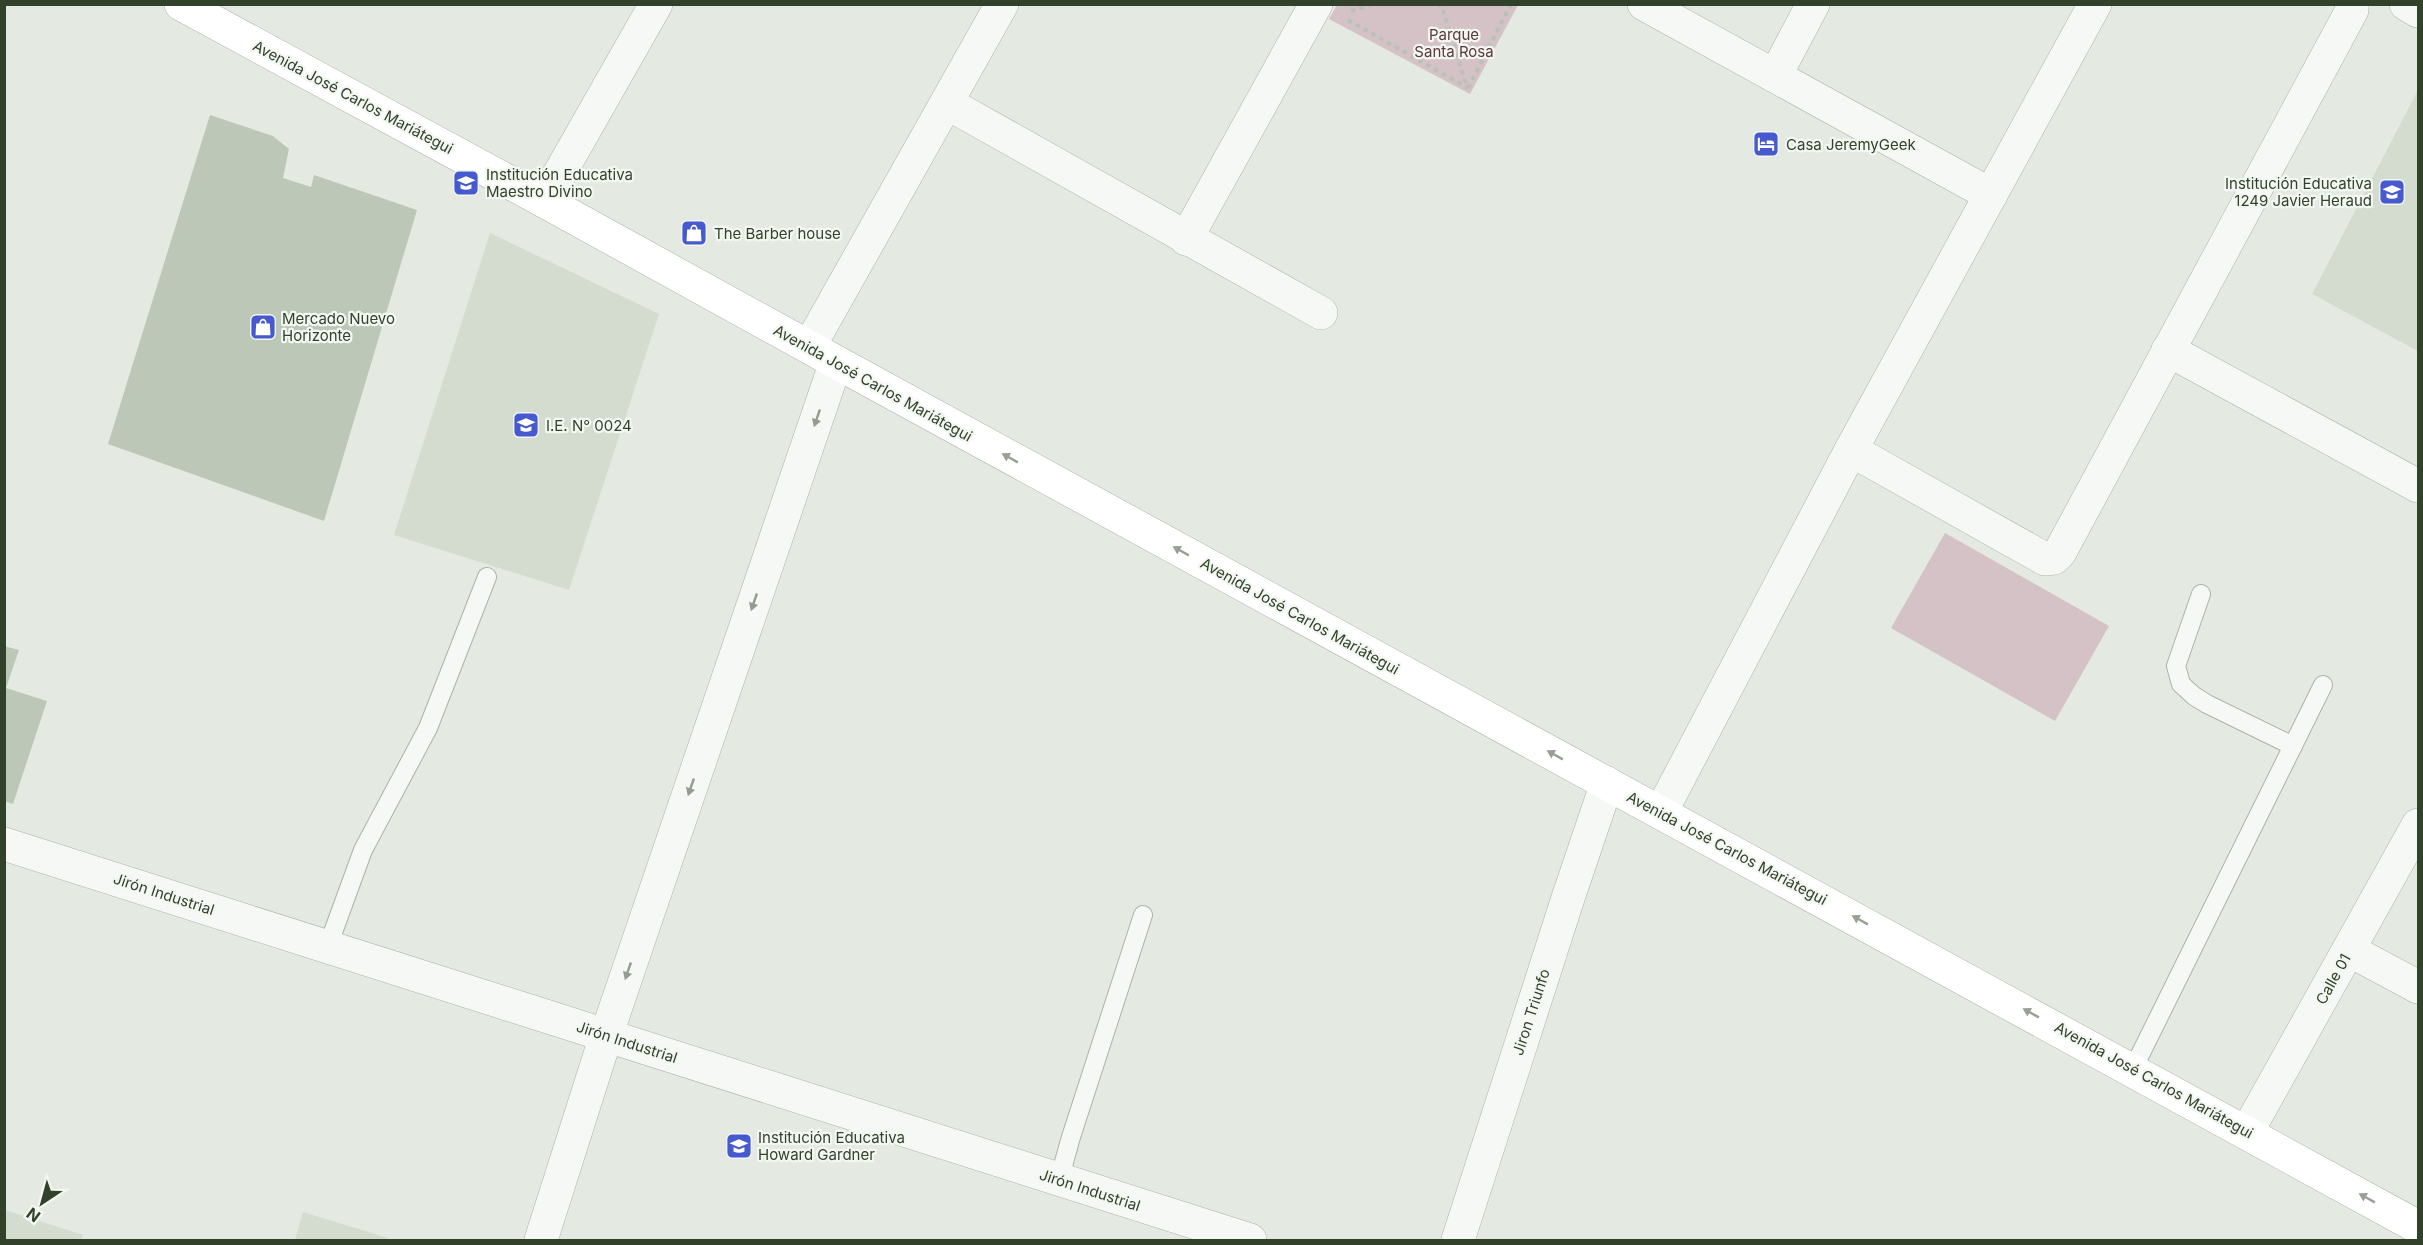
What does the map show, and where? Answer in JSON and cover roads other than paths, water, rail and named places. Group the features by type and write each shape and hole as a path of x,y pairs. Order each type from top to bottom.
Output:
{"street":[{"name":"Avenida José Carlos Mariátegui","path":"181,4 2247,1131 2418,1227"},
{"path":"544,201 656,4"},
{"path":"541,1240 822,355 947,103 1002,4"},
{"path":"1644,4 1991,195"},
{"path":"1775,76 1813,4"},
{"path":"1662,812 1851,450 2095,4"},
{"path":"1851,450 2045,560 2054,558 2060,552 2352,10 2352,4"},
{"path":"2406,4 2418,11"},
{"path":"1186,239 1327,9"},
{"path":"947,103 1321,313"},
{"path":"2168,350 2418,486"},
{"name":"Jiron Triunfo","path":"1458,1240 1607,783"},
{"name":"Calle 01","path":"2247,1131 2418,825"},
{"name":"Jirón Industrial","path":"4,844 1250,1240"},
{"path":"2349,950 2418,987"}],"lane":[{"path":"327,946 363,849 428,728 487,577"},
{"path":"2201,594 2176,666 2181,684 2207,704 2293,747"},
{"path":"2133,1069 2323,686"},
{"path":"1059,1180 1143,915"}],"place":[{"name":"Casa JeremyGeek","path":"1766,144"},
{"name":"Institución Educativa Maestro Divino","path":"466,183"},
{"name":"Institución Educativa 1249 Javier Heraud","path":"2392,192"},
{"name":"The Barber house","path":"694,233"},
{"name":"Mercado Nuevo Horizonte","path":"263,327"},
{"name":"I.E. N° 0024","path":"526,425"},
{"name":"Institución Educativa Howard Gardner","path":"739,1146"}],"park label":[{"name":"Parque Santa Rosa","path":"1454,42"}]}
